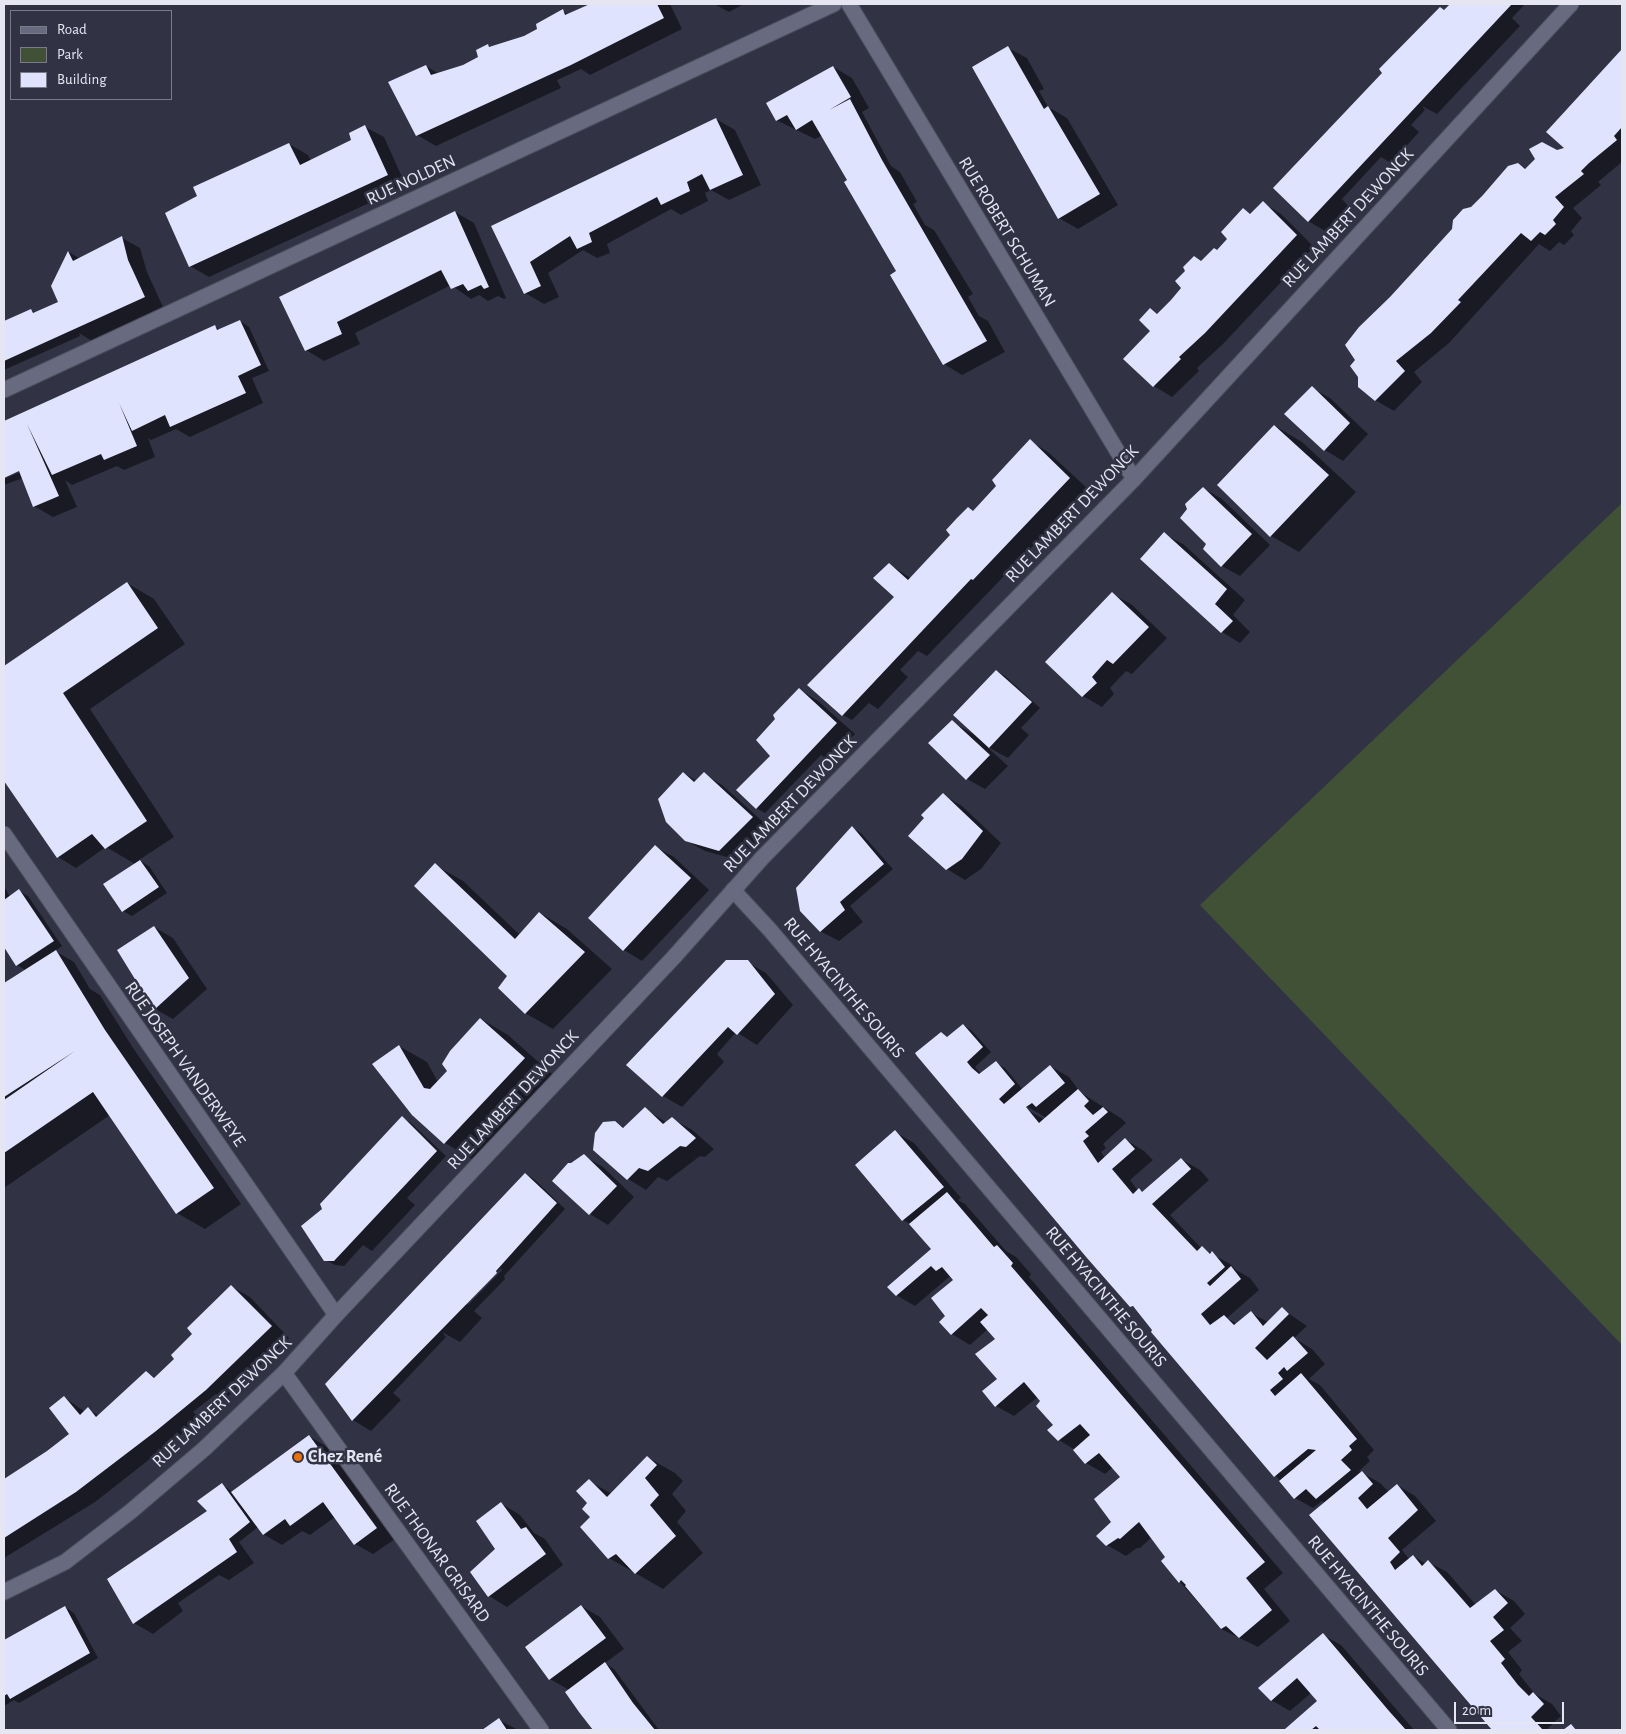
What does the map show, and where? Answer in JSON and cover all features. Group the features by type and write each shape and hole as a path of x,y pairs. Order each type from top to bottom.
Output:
{"street":[{"name":"RUE NOLDEN","path":"4,390 834,4"},
{"name":"RUE ROBERT SCHUMAN","path":"849,4 1134,479"},
{"name":"RUE LAMBERT DEWONCK","path":"4,1592 65,1562 130,1512 204,1449 284,1373 336,1315 674,957 733,890 1134,479 1571,4"},
{"name":"RUE JOSEPH VANDERWEYE","path":"4,834 336,1315"},
{"name":"RUE HYACINTHE SOURIS","path":"733,890 770,930 1449,1730"},
{"name":"RUE THONAR GRISARD","path":"284,1373 541,1730"}],"green space":[{"path":"1622,503 1622,1345 1200,905"}],"building":[{"path":"590,4 657,4 664,18 571,65 416,136 388,82 426,65 431,75 463,65 478,57 476,50 488,44 489,47 524,36 537,29 536,24 563,9 565,15"},
{"path":"1450,4 1512,4 1308,222 1273,188 1382,73 1379,69 1440,7 1444,10"},
{"path":"1008,46 1044,109 1048,106 1100,194 1058,219 972,67"},
{"path":"1622,49 1622,127 1614,136 1617,140 1581,171 1584,174 1555,197 1564,207 1553,220 1556,224 1545,235 1540,232 1531,241 1521,233 1458,300 1461,302 1431,333 1396,361 1405,371 1375,401 1358,387 1358,377 1350,366 1355,360 1345,345 1359,327 1390,297 1452,229 1453,220 1463,209 1471,207 1508,166 1518,163 1525,169 1535,159 1529,149 1542,142 1557,150 1564,148 1546,132"},
{"path":"833,66 851,97 829,110 850,99 882,160 987,341 943,365 890,275 896,271 844,182 847,180 812,120 796,130 787,115 776,121 766,103"},
{"path":"716,118 743,175 710,190 702,174 687,182 690,191 661,205 657,197 589,233 592,242 577,249 570,236 530,262 541,286 524,294 491,226"},
{"path":"365,125 388,175 189,267 165,213 197,196 193,187 289,143 300,165 351,140 349,133"},
{"path":"1263,201 1297,235 1205,333 1179,357 1181,359 1153,387 1123,359 1150,331 1139,320 1150,308 1157,314 1171,300 1181,288 1175,281 1185,271 1183,267 1194,256 1201,261 1214,248 1217,250 1227,239 1221,232 1243,208 1250,214"},
{"path":"455,211 489,287 484,289 481,285 468,291 463,284 451,289 441,270 337,322 342,334 305,351 279,297"},
{"path":"122,236 128,260 145,297 4,361 4,321 31,309 33,313 58,302 51,286 68,251 73,261"},
{"path":"240,320 261,365 238,376 246,393 170,427 165,415 132,431 119,403 137,446 104,460 101,454 52,475 27,424 59,496 33,507 19,471 4,478 4,421 215,325 217,330"},
{"path":"1312,386 1350,423 1324,451 1284,414"},
{"path":"1274,425 1329,475 1270,537 1217,485"},
{"path":"1030,439 1070,478 973,580 971,579 842,716 807,685 894,597 873,578 889,563 908,580 950,535 946,530 957,518 968,507 973,511 996,486 992,480"},
{"path":"1203,487 1252,534 1221,567 1203,549 1206,544 1180,518 1187,509 1185,504"},
{"path":"1164,532 1227,589 1215,604 1233,621 1221,633 1140,559"},
{"path":"127,582 158,628 63,693 147,821 105,849 92,834 57,858 4,781 4,666"},
{"path":"1112,592 1149,627 1113,664 1107,660 1092,677 1097,683 1082,697 1045,662"},
{"path":"996,670 1032,702 989,748 953,715"},
{"path":"799,688 837,723 756,809 736,790 770,756 756,740 775,719 773,715"},
{"path":"952,720 990,755 966,780 928,743"},
{"path":"683,772 694,782 704,772 753,817 719,851 685,841 666,822 658,799"},
{"path":"943,793 983,831 962,859 946,870 908,836 924,818 921,815"},
{"path":"852,826 884,864 840,902 845,910 820,932 800,911 796,888"},
{"path":"655,845 691,878 623,951 588,918"},
{"path":"140,860 159,887 122,912 103,884"},
{"path":"435,863 515,939 539,912 585,952 525,1014 498,988 507,976 414,886"},
{"path":"19,889 54,941 16,966 4,947 4,900"},
{"path":"154,926 189,978 154,1010 117,950"},
{"path":"56,950 105,1030 214,1188 176,1214 93,1092 4,1153 4,1100 75,1051 4,1097 4,983"},
{"path":"726,960 748,960 775,994 737,1035 728,1027 662,1097 626,1065"},
{"path":"480,1018 525,1058 444,1144 412,1115 372,1064 399,1045 424,1088 430,1089 447,1071 442,1064 450,1051"},
{"path":"963,1024 983,1047 967,1062 972,1068 979,1074 996,1061 1015,1084 999,1099 1004,1104 1050,1065 1065,1083 1036,1107 1032,1103 1026,1107 1039,1123 1078,1089 1089,1101 1084,1106 1093,1115 1103,1107 1108,1112 1085,1132 1089,1136 1083,1141 1098,1163 1125,1138 1135,1149 1112,1169 1133,1194 1139,1188 1142,1192 1181,1158 1191,1169 1152,1204 1197,1251 1202,1246 1210,1254 1212,1251 1225,1267 1207,1283 1210,1286 1231,1266 1241,1279 1201,1314 1210,1325 1224,1315 1234,1325 1251,1311 1263,1326 1282,1307 1289,1314 1255,1348 1267,1360 1293,1336 1308,1353 1287,1371 1284,1367 1278,1373 1283,1379 1270,1390 1275,1396 1301,1373 1357,1439 1349,1446 1352,1450 1341,1460 1351,1470 1316,1499 1306,1489 1294,1499 1279,1481 1316,1450 1308,1449 1274,1477 1151,1332 1152,1330 1133,1306 1130,1307 1087,1258 915,1053 941,1032 947,1037"},
{"path":"645,1107 663,1124 672,1117 696,1138 686,1147 680,1146 648,1171 639,1168 627,1180 593,1150 595,1133 603,1122 615,1121 623,1128"},
{"path":"402,1116 437,1151 334,1261 324,1261 301,1226 322,1209 320,1204"},
{"path":"895,1130 944,1187 902,1221 855,1165"},
{"path":"584,1154 617,1186 589,1215 552,1181 568,1163"},
{"path":"525,1173 557,1203 496,1271 497,1273 352,1421 325,1384"},
{"path":"947,1192 994,1247 997,1245 1013,1263 1011,1266 1265,1562 1246,1578 1272,1610 1239,1638 1226,1626 1221,1629 1186,1585 1181,1580 1179,1583 1161,1561 1165,1557 1139,1522 1120,1539 1118,1538 1106,1546 1096,1536 1111,1522 1094,1499 1120,1477 1099,1453 1085,1464 1073,1450 1090,1435 1080,1424 1058,1441 1047,1430 1053,1425 1036,1406 1040,1401 1024,1382 995,1407 982,1391 997,1379 975,1354 995,1339 980,1322 988,1315 981,1308 951,1335 939,1322 945,1316 931,1298 953,1280 942,1267 936,1271 931,1266 896,1296 887,1287 931,1249 909,1224"},
{"path":"231,1285 272,1326 206,1390 156,1431 76,1492 4,1538 4,1479 69,1434 49,1408 64,1396 80,1415 88,1407 96,1417 146,1371 154,1378 174,1359 171,1355 192,1334 187,1328"},
{"path":"309,1435 377,1528 354,1545 323,1502 290,1526 285,1519 263,1535 231,1492"},
{"path":"647,1456 657,1465 645,1478 659,1495 650,1505 676,1536 635,1574 616,1554 608,1559 580,1527 590,1517 582,1509 587,1503 576,1491 589,1479 607,1497"},
{"path":"1362,1471 1373,1484 1358,1498 1367,1509 1397,1484 1418,1510 1388,1538 1400,1552 1390,1562 1395,1570 1413,1555 1422,1566 1428,1560 1470,1608 1495,1589 1508,1603 1493,1617 1504,1630 1490,1641 1505,1659 1501,1663 1518,1685 1529,1696 1533,1692 1544,1704 1531,1717 1543,1730 1492,1730 1309,1515"},
{"path":"222,1483 250,1522 229,1539 237,1552 133,1624 107,1579 207,1511 197,1501"},
{"path":"501,1502 521,1529 526,1527 546,1554 488,1597 470,1572 495,1549 476,1521"},
{"path":"581,1605 606,1638 549,1680 525,1647"},
{"path":"65,1606 90,1653 10,1699 7,1694 4,1696 4,1640"},
{"path":"1323,1633 1406,1730 1320,1730 1316,1726 1311,1730 1285,1729 1317,1701 1297,1678 1271,1701 1258,1688"},
{"path":"605,1662 633,1703 655,1730 593,1730 579,1712 565,1692"},
{"path":"499,1718 507,1730 482,1730"},
{"path":"1571,1724 1576,1730 1563,1730"}],"place":[{"name":"Chez René","path":"298,1457"}]}
